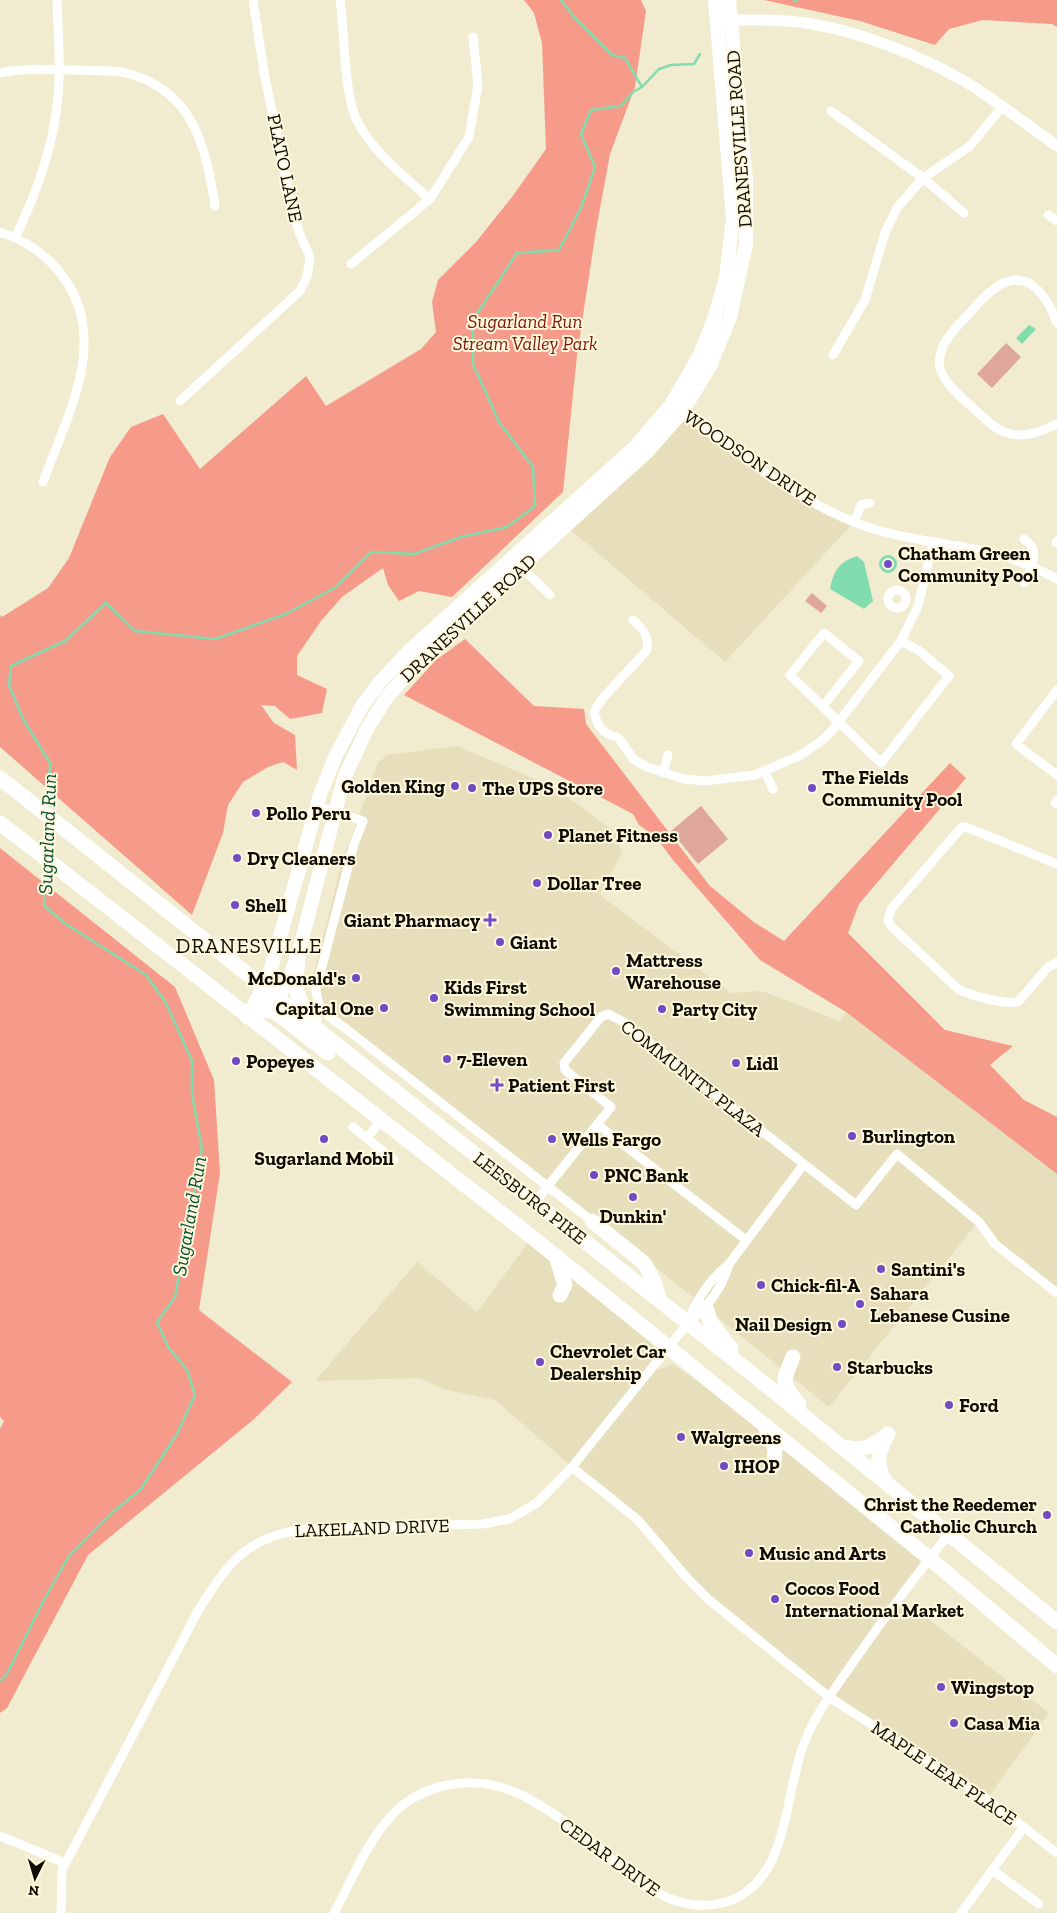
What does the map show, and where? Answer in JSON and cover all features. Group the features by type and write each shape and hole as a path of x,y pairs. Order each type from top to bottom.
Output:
{"highway":[{"path":"0,769 34,805"},
{"name":"LEESBURG PIKE","path":"0,778 276,999 808,1418 1057,1622"},
{"name":"LEESBURG PIKE","path":"0,823 556,1256 929,1558 1057,1666"},
{"path":"299,951 295,988 298,1000 348,1055"},
{"path":"248,1017 263,1011 274,1011 413,1116 470,1150"},
{"path":"592,1221 644,1263 653,1279 660,1301"},
{"path":"556,1256 565,1285 560,1296"},
{"path":"706,1308 710,1321 719,1335 751,1373"},
{"path":"793,1357 786,1372 785,1383 808,1418"},
{"path":"766,1427 774,1449 774,1465 784,1455 794,1450"},
{"path":"842,1447 852,1449 868,1448 888,1434 879,1452 878,1462 880,1471 888,1483"}],"main road":[{"name":"DRANESVILLE ROAD","path":"715,0 724,20"},
{"name":"DRANESVILLE ROAD","path":"248,1017 276,999 288,982 299,951 335,811 350,763 367,729 387,697 428,651 632,467 677,409 712,325 724,283 730,247 732,202 724,20 729,0"},
{"name":"DRANESVILLE ROAD","path":"248,1017 263,988 275,956 317,806 348,731 379,683 450,613 677,409"}],"street":[{"path":"15,238 42,173 55,121 60,70 57,0"},
{"name":"PLATO LANE","path":"180,401 300,290 310,267 310,252 299,232 288,190 264,72 253,0"},
{"path":"340,0 343,51 352,109 387,163 430,199"},
{"path":"724,20 790,21 830,27 856,35 946,71 1057,146"},
{"path":"351,264 430,199 469,137 478,85 473,37"},
{"path":"0,73 60,70 124,73 149,82 174,98 192,121 199,134 204,148 215,206"},
{"path":"834,355 865,300 891,220 907,195 923,178 970,146 1002,108"},
{"path":"831,111 923,178 964,213"},
{"path":"1048,215 1057,221"},
{"path":"0,232 28,244 50,260 67,282 80,308 85,336 81,376 43,482"},
{"path":"1057,321 1042,292 1035,286 1020,282 994,288 950,334 942,351 940,368 946,379 962,397 990,424 1006,433 1026,435 1057,424"},
{"name":"WOODSON DRIVE","path":"677,409 751,464 808,499 854,522 886,532 993,553 1032,566 1057,579"},
{"path":"854,522 861,506 870,503"},
{"path":"1024,539 1034,548 1032,566 1024,583"},
{"path":"633,620 646,633 648,641 647,650 602,700 594,712 597,724 606,735 619,738 633,759 663,773 705,781 739,779 765,772 813,747 839,721 901,641 918,606 932,542"},
{"path":"522,568 550,595"},
{"path":"905,603 918,606"},
{"path":"824,706 859,661 824,633 790,675 881,763 949,676 918,650 901,641"},
{"path":"1057,690 1016,744 1057,775"},
{"path":"663,773 668,755"},
{"path":"765,772 773,789"},
{"path":"317,806 362,821 354,844 316,989 316,1002 323,1010 377,1053 592,1221"},
{"path":"1057,864 962,827 890,909 888,920 891,926 966,993 1010,1003 1018,1002 1047,968 1057,962"},
{"name":"COMMUNITY PLAZA","path":"536,1202 610,1107 566,1070 564,1063 600,1017 608,1014 627,1026 856,1205 897,1154 979,1222 995,1244 1057,1293"},
{"path":"366,1069 377,1053"},
{"path":"367,1138 381,1120"},
{"path":"597,1124 746,1240"},
{"path":"353,1127 394,1160"},
{"path":"688,1323 696,1301 717,1274 729,1264 804,1164"},
{"path":"688,1323 706,1308 724,1281 729,1264"},
{"name":"LAKELAND DRIVE","path":"65,1863 198,1611 218,1580 243,1551 272,1535 303,1529 473,1524 509,1519 532,1508 572,1467 688,1323"},
{"name":"MAPLE LEAF PLACE","path":"572,1467 638,1520 688,1579 708,1599 829,1697 986,1799 1057,1853"},
{"name":"CEDAR DRIVE","path":"334,1913 382,1827 395,1812 424,1792 439,1787 465,1783 490,1785 525,1797 578,1833 631,1874 670,1899 701,1906 714,1905 736,1898 756,1884 769,1866 780,1838 796,1764 810,1730 829,1697 929,1558 949,1534"},
{"path":"974,1913 964,1910 1024,1827"},
{"path":"0,1836 65,1863 60,1886 61,1913"},
{"path":"992,1870 1039,1904"}],"shaded area":[{"path":"1029,325 1036,329 1022,344 1016,338"},
{"path":"1006,343 1021,357 992,388 977,374"},
{"path":"682,412 751,464 854,522 725,662 566,526"},
{"name":"Chatham Green Community Pool","path":"888,555 894,558 897,564 894,570 888,573 882,570 879,564 882,558"},
{"path":"857,556 864,562 873,601 864,609 830,589 838,568 846,561"},
{"path":"812,593 827,606 821,613 805,601"},
{"path":"457,746 555,788 615,832 622,853 599,894 731,993 762,991 840,1021 846,1012 1057,1174 1057,1293 995,1244 978,1222 829,1407 638,1253 326,1008 312,981 341,865 378,763 387,755"},
{"path":"701,806 728,839 698,864 671,831"},
{"path":"532,1237 670,1347 648,1374 672,1364 766,1427 929,1558 900,1597 1049,1713 987,1799 829,1697 708,1599 653,1536 495,1400 443,1389 420,1378 315,1381 417,1262 477,1312"}],"green space":[{"name":"Sugarland Run Stream Valley Park","path":"524,0 641,0 646,11 635,87 610,154 596,230 577,355 563,492 452,597 419,591 399,601 388,585 383,568 342,597 321,621 297,656 297,675 327,689 322,713 290,719 275,706 261,705 274,723 295,735 297,770 283,762 268,767 243,782 228,805 223,833 192,915 0,747 0,615 2,617 48,588 69,558 110,457 131,427 163,414 200,469 306,376 326,406 421,349 436,332 432,302 438,280 476,242 512,197 546,149 542,43 534,13"},
{"path":"764,0 1057,0 1057,27 1052,24 983,20 949,29 935,45 860,21"},
{"path":"465,639 534,706 584,709 586,724 710,886 755,923 784,941 950,763 966,778 859,904 848,933 945,1030 1013,1046 990,1065 1024,1100 1057,1117 1057,1174 846,1012 760,960 673,860 655,836 639,825 633,814 404,695 436,660"},
{"path":"0,848 175,987 214,1080 220,1173 199,1310 292,1382 253,1420 88,1555 7,1708 0,1713 0,1429 4,1421 0,1417"}],"waterway":[{"path":"561,0 574,17 612,55 625,58 642,87"},
{"name":"Sugarland Run","path":"48,810 50,763 23,719 9,685 11,666 65,641 106,603 135,631 215,639 286,614 336,587 371,552 414,554 461,537 507,527 535,506 533,467 499,422 473,364 473,320 517,253 559,250 581,208 595,167 581,134 591,110 621,106 633,92 642,87 659,69 671,65 694,64 700,54"},
{"name":"Sugarland Run","path":"46,852 48,823"},
{"name":"Sugarland Run","path":"0,1681 7,1674 45,1598 69,1556 113,1512 141,1489 177,1434 195,1395 187,1370 168,1347 157,1322 175,1297 202,1148 192,1095 192,1061 166,1003 146,975 66,924 44,906 46,865"}],"place":[{"name":"Chatham Green Community Pool","path":"888,564"},
{"name":"Golden King","path":"455,786"},
{"name":"The UPS Store","path":"472,788"},
{"name":"The Fields Community Pool","path":"812,788"},
{"name":"Pollo Peru","path":"256,813"},
{"name":"Planet Fitness","path":"548,835"},
{"name":"Dry Cleaners","path":"237,858"},
{"name":"Dollar Tree","path":"537,883"},
{"name":"Shell","path":"235,905"},
{"name":"Giant Pharmacy","path":"490,920"},
{"name":"Giant","path":"500,942"},
{"name":"Mattress Warehouse","path":"616,971"},
{"name":"McDonald's","path":"356,978"},
{"name":"Kids First Swimming School","path":"434,998"},
{"name":"Capital One","path":"384,1008"},
{"name":"Party City","path":"662,1009"},
{"name":"7-Eleven","path":"447,1059"},
{"name":"Popeyes","path":"236,1061"},
{"name":"Lidl","path":"736,1063"},
{"name":"Patient First","path":"497,1085"},
{"name":"Burlington","path":"852,1136"},
{"name":"Sugarland Mobil","path":"324,1139"},
{"name":"Wells Fargo","path":"552,1139"},
{"name":"PNC Bank","path":"594,1175"},
{"name":"Dunkin'","path":"633,1197"},
{"name":"Santini's","path":"881,1269"},
{"name":"Chick-fil-A","path":"761,1285"},
{"name":"Sahara Lebanese Cusine","path":"860,1304"},
{"name":"Nail Design","path":"842,1324"},
{"name":"Chevrolet Car Dealership","path":"540,1362"},
{"name":"Starbucks","path":"837,1367"},
{"name":"Ford","path":"949,1405"},
{"name":"Walgreens","path":"681,1437"},
{"name":"IHOP","path":"724,1466"},
{"name":"Christ the Reedemer Catholic Church","path":"1047,1515"},
{"name":"Music and Arts","path":"749,1553"},
{"name":"Cocos Food International Market","path":"775,1599"},
{"name":"Wingstop","path":"941,1687"},
{"name":"Casa Mia","path":"954,1723"}],"district":[{"name":"DRANESVILLE","path":"249,945"}]}
